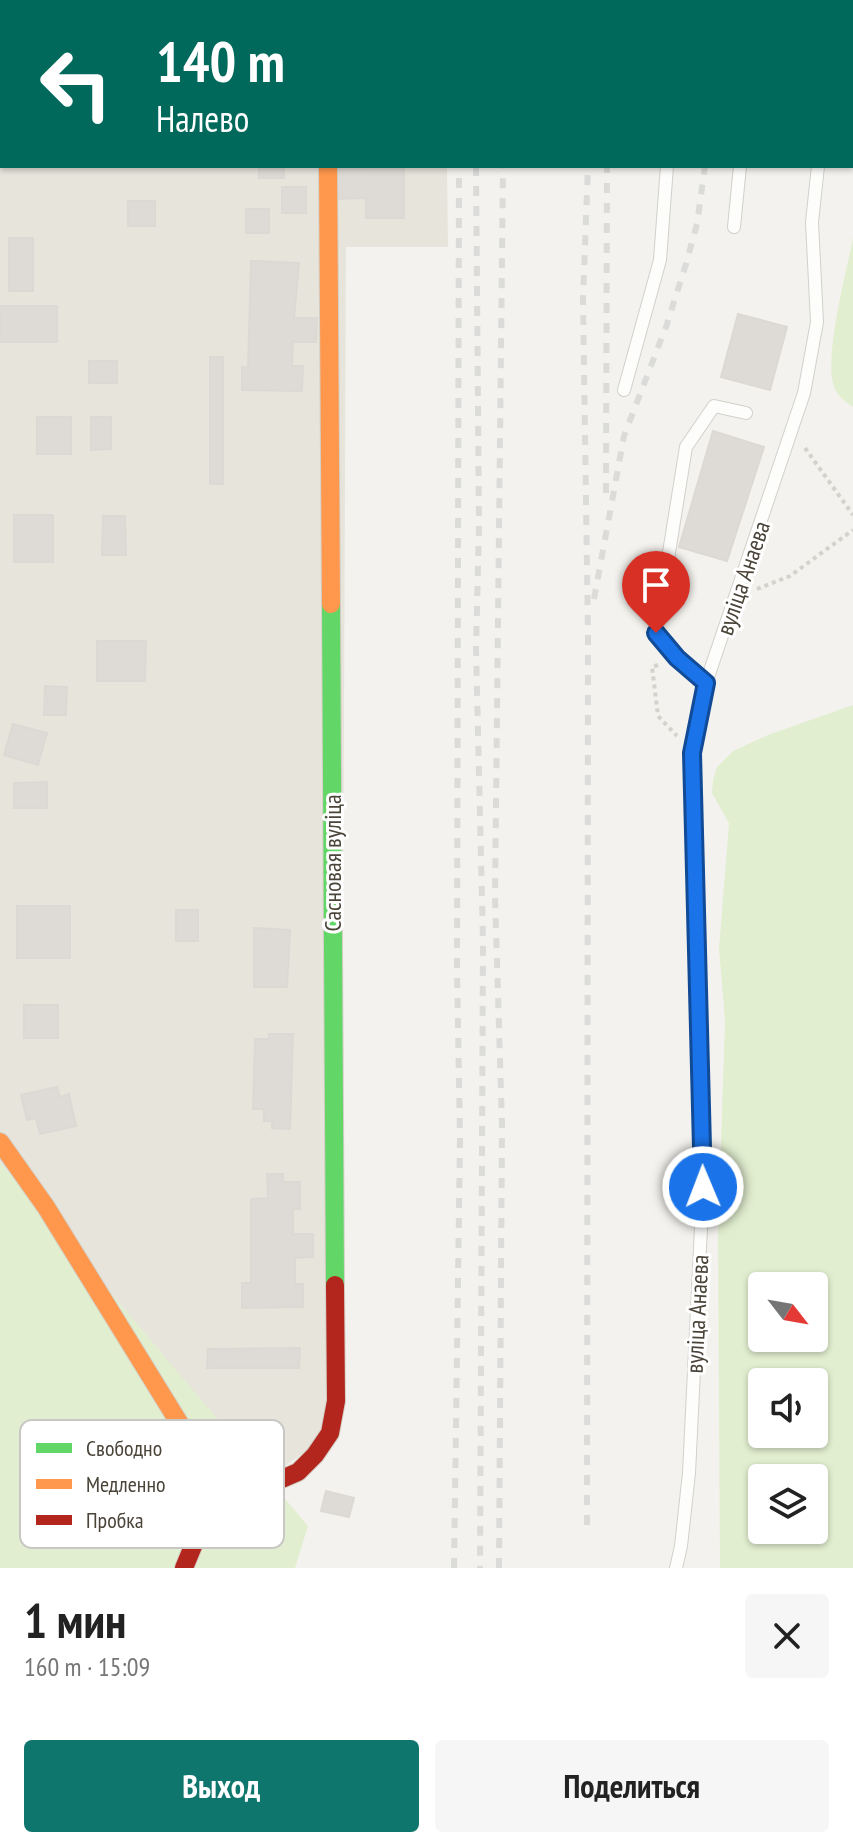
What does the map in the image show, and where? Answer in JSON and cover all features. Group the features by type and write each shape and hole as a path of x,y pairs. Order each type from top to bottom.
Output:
{"street":[{"name":"Сасновая вуліца","path":"284,1478 298,1472 330,1433 336,1401 328,168"},
{"path":"0,1142 46,1207 177,1420"},
{"name":"Сасновая вуліца","path":"184,1568 192,1548"}],"lane":[{"path":"624,390 660,260 667,168"},
{"path":"734,227 740,168"},
{"name":"вуліца Анаева","path":"676,1568 689,1473 703,1187 692,753 706,683 804,393 817,322 812,222 818,168"},
{"path":"706,683 677,658 656,633 686,447 714,406 746,413"}],"path":[{"path":"792,430 853,515"},
{"path":"735,598 790,576 853,530"},
{"path":"677,658 652,667 658,716 692,753"}],"shaded area":[{"path":"0,168 447,168 448,247 346,247 341,1426 284,1467 284,1420 217,1420 0,1162"}],"green space":[{"path":"853,238 853,407 835,389 831,358"},
{"path":"853,705 853,1568 720,1568 718,1235 725,1020 719,949 729,823 712,793 717,767 733,751 768,735"},
{"path":"0,1162 218,1420 20,1420 20,1548 284,1548 284,1498 308,1526 295,1568 0,1568"}],"building":[{"path":"259,168 284,168 284,178 259,178"},
{"path":"404,168 404,218 366,218 366,198 335,199 335,169"},
{"path":"282,187 306,187 306,213 282,213"},
{"path":"128,201 155,201 155,226 128,226"},
{"path":"246,209 269,209 269,233 246,233"},
{"path":"9,238 33,238 33,291 9,291"},
{"path":"251,261 299,263 294,318 317,318 316,342 293,342 292,366 303,366 302,391 242,390 242,367 248,368"},
{"path":"0,306 57,306 57,342 0,342"},
{"path":"738,314 787,327 770,390 721,377"},
{"path":"210,357 223,357 223,484 210,484"},
{"path":"89,361 117,361 117,383 89,383"},
{"path":"37,417 71,417 71,454 37,454"},
{"path":"91,417 111,417 111,449 91,450"},
{"path":"713,431 764,447 727,561 679,547"},
{"path":"14,515 53,515 53,562 14,562"},
{"path":"103,516 125,516 126,555 102,555"},
{"path":"97,641 146,641 145,681 97,681"},
{"path":"45,686 67,687 66,715 44,715"},
{"path":"13,724 47,733 38,765 4,755"},
{"path":"47,782 47,808 14,808 14,783"},
{"path":"17,906 70,906 70,958 17,958"},
{"path":"176,910 198,910 198,941 176,941"},
{"path":"254,928 290,930 287,987 254,987"},
{"path":"24,1005 58,1005 58,1038 24,1038"},
{"path":"269,1034 293,1034 290,1129 272,1128 272,1121 264,1121 264,1109 253,1109 255,1039 269,1039"},
{"path":"57,1087 60,1097 69,1094 76,1126 40,1134 36,1118 27,1120 21,1095"},
{"path":"267,1174 283,1174 283,1182 300,1182 300,1209 293,1209 293,1234 313,1234 313,1257 295,1258 295,1284 303,1284 303,1307 242,1308 242,1283 251,1283 251,1199 268,1198"},
{"path":"300,1348 299,1368 207,1368 208,1349"},
{"path":"326,1491 354,1498 349,1517 321,1511"}],"railway":[{"path":"454,1568 460,1138 457,967 459,168"},
{"path":"476,168 479,525 476,649 483,941 480,1568"},
{"path":"499,1568 502,1125 495,896 503,168"},
{"path":"587,1525 588,634 583,299 588,168"},
{"path":"606,493 607,168"},
{"path":"594,599 624,436 667,324 686,264 697,224 705,168"}],"traffic: fast":[{"path":"331,604 335,1285"}],"traffic: slow":[{"path":"328,168 331,604"},
{"path":"0,1142 46,1207 177,1420"}],"traffic: jam":[{"path":"284,1478 298,1472 330,1433 336,1401 335,1285"},
{"path":"184,1568 192,1548"}],"route":[{"path":"656,633 677,658 706,683 692,753 703,1187"}]}
